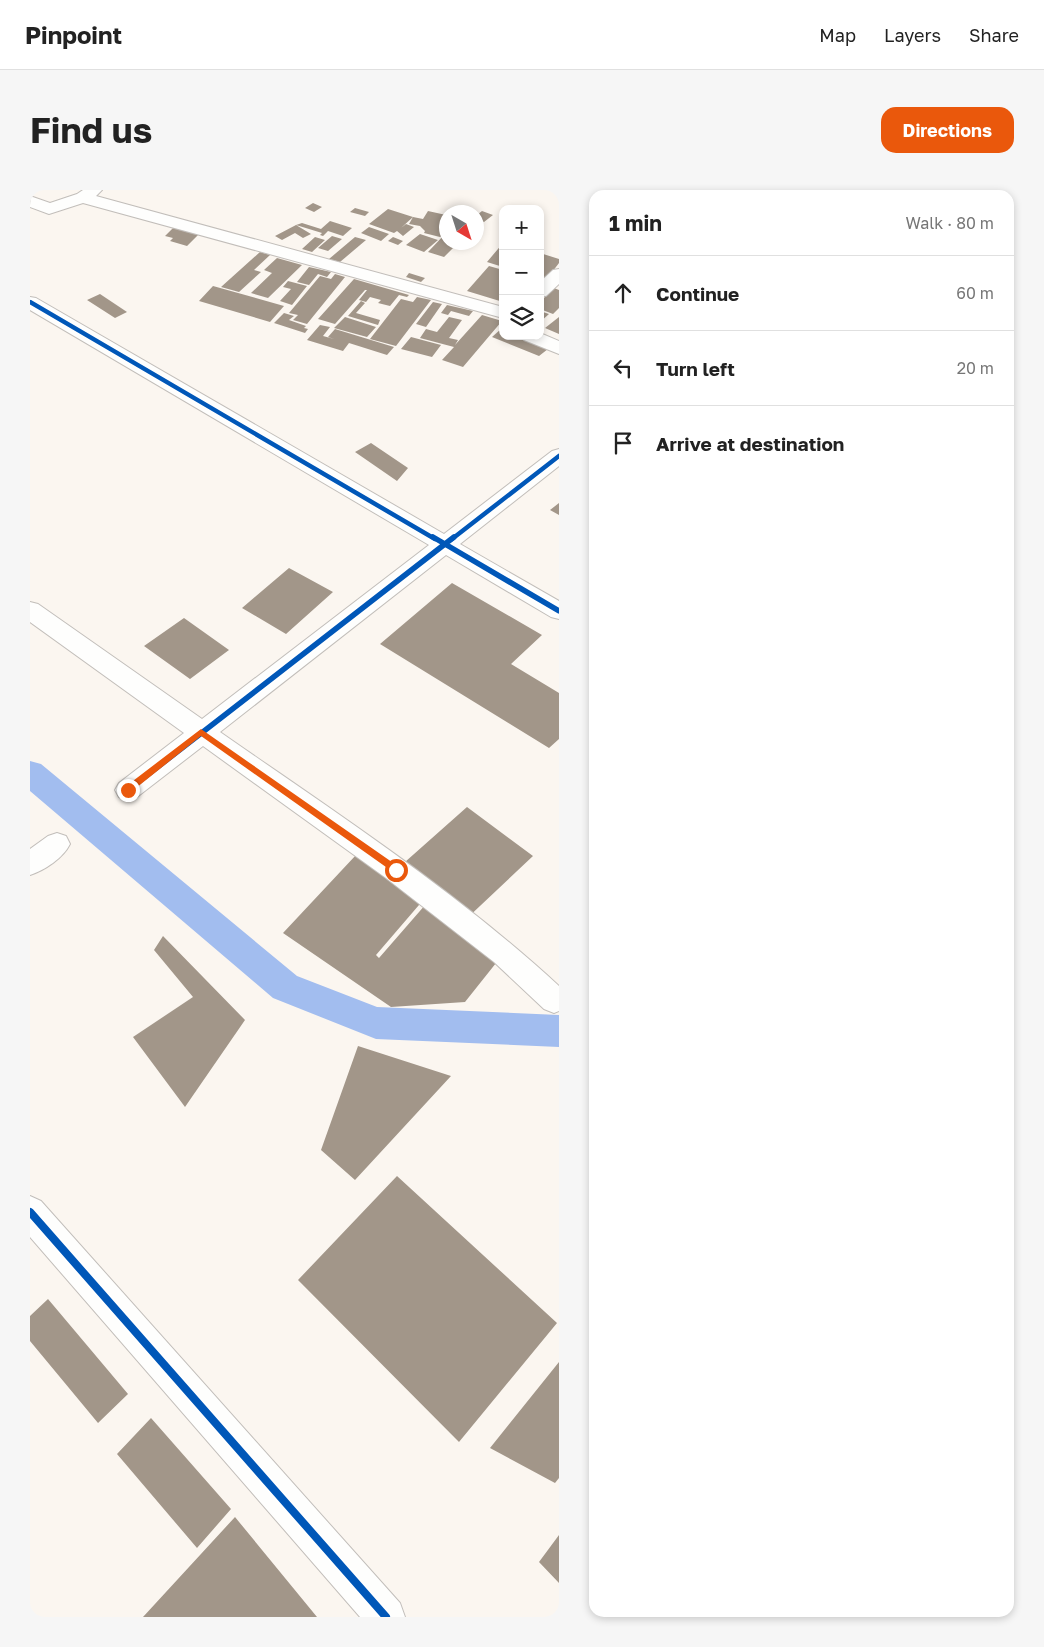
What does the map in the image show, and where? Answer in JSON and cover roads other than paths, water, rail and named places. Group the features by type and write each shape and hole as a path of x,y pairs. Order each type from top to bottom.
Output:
{"street":[{"path":"30,201 49,209 89,194 499,312"},
{"path":"544,288 559,274"},
{"path":"30,302 559,611"},
{"path":"540,340 559,348"},
{"path":"128,790 559,456"},
{"path":"30,610 404,876 504,953 554,1000"},
{"path":"30,864 57,844"},
{"path":"30,1212 386,1617"}],"waterway":[{"path":"30,773 285,987 376,1023 559,1031"}]}
